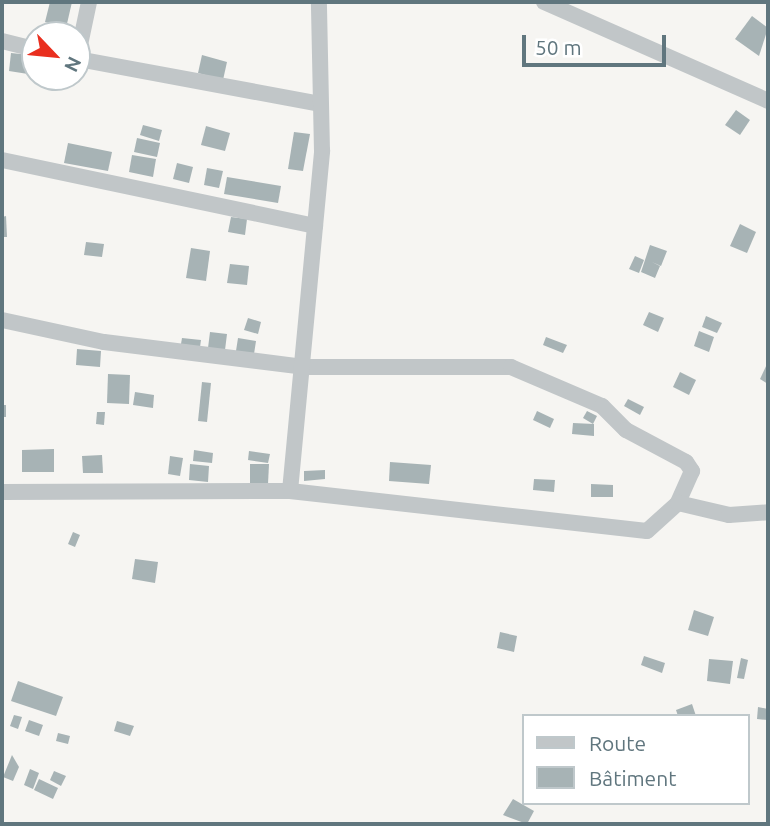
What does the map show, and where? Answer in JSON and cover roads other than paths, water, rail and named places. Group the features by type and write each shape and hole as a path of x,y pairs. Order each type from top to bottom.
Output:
{"street":[{"path":"85,21 89,2"},
{"path":"290,491 305,367 315,226 320,104 319,2"},
{"path":"544,2 768,101"},
{"path":"2,41 21,46"},
{"path":"91,61 320,104"},
{"path":"2,160 315,226"},
{"path":"2,320 104,342 305,367 511,367 535,375 565,395 602,406 626,430 686,462 692,471 678,503 647,531 290,491 2,492"},
{"path":"678,503 729,515 768,512"}]}
